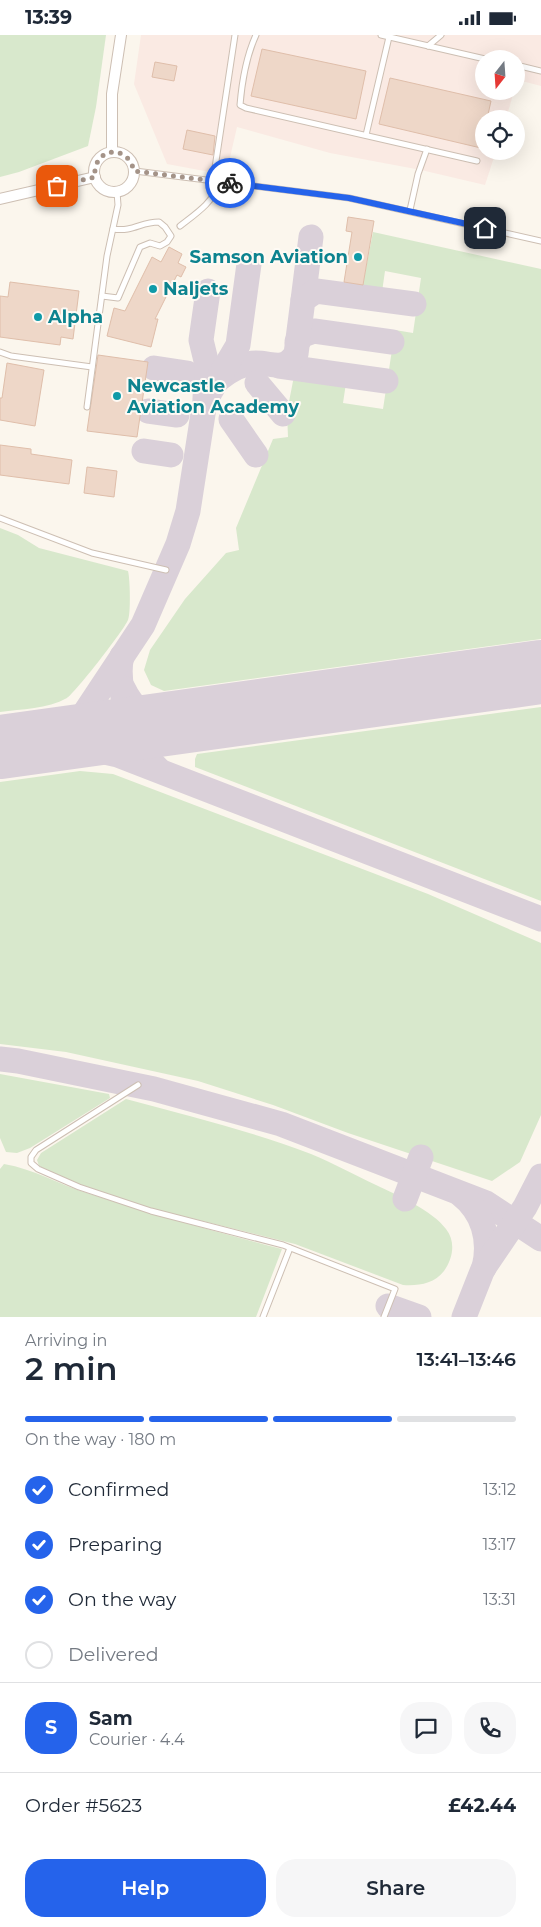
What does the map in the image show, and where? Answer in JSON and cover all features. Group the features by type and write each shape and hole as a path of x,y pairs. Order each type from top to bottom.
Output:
{"street":[{"path":"112,152 112,94 121,35"},
{"path":"112,152 128,157 134,171 130,185 117,192 103,189 95,177 96,164 106,154 112,152"},
{"path":"0,199 95,177"}],"lane":[{"path":"213,181 236,35"},
{"path":"256,35 245,70 240,105 250,110 477,161"},
{"path":"381,35 475,57"},
{"path":"428,46 440,35"},
{"path":"366,135 389,37"},
{"path":"525,67 541,71"},
{"path":"410,210 418,174 427,149"},
{"path":"134,171 322,194 410,210 541,241"},
{"path":"180,226 208,204 215,196 222,182"},
{"path":"87,407 107,256 118,205 117,192"},
{"path":"102,295 118,298 140,247 150,243 160,246 170,236 159,221 147,222 139,227 125,231 113,229"},
{"path":"0,352 11,356 92,367"},
{"path":"0,518 92,553 166,570"},
{"path":"138,1085 36,1150 31,1157 31,1163 38,1169 79,1187 151,1211 290,1248 395,1289 384,1317"},
{"path":"263,1317 290,1248"}],"shaded area":[{"path":"141,35 541,35 541,86 525,82 525,50 475,50 475,100 511,100 509,110 475,110 475,160 493,160 485,185 421,170 330,153 237,127 226,175 167,164 134,84"}],"green space":[{"path":"0,35 106,35 96,107 88,146 19,172 0,177"},
{"path":"373,232 541,269 541,639 164,691 151,685 144,670 150,650 185,599 226,553 239,550 236,528 273,439 288,437 287,412 294,376 346,383 343,403 383,409 395,330 413,333 421,278 385,271 382,292 362,289"},
{"path":"0,528 18,535 39,548 128,571 130,595 129,616 125,626 72,694 59,702 43,706 0,712"},
{"path":"541,707 541,901 195,767 197,754"},
{"path":"80,771 113,774 428,894 541,943 541,1115 520,1162 492,1181 198,1081 66,1052 0,1044 0,782"},
{"path":"0,1074 109,1094 110,1098 30,1148 17,1153 6,1152 0,1138"},
{"path":"126,1099 220,1124 311,1154 404,1199 433,1216 446,1229 452,1245 447,1266 440,1275 431,1281 414,1285 403,1285 295,1244 150,1208 79,1184 39,1166 37,1160 41,1153"},
{"path":"4,1164 26,1169 76,1189 135,1208 282,1249 256,1317 0,1317 0,1169"}],"building":[{"path":"262,49 366,71 356,119 251,96"},
{"path":"155,62 177,66 174,81 152,77"},
{"path":"390,78 475,97 475,100 491,101 489,110 475,110 475,147 379,124"},
{"path":"187,130 215,136 213,155 183,149"},
{"name":"Samson Aviation","path":"348,217 374,221 363,285 344,282 352,232 346,231"},
{"path":"169,247 182,254 178,263 186,267 181,277 177,275 155,319 158,319 151,347 107,336 114,308 125,311 152,257 161,262"},
{"name":"Alpha","path":"10,282 79,291 73,339 61,337 60,345 0,337 0,296 8,297"},
{"name":"Newcastle Aviation Academy","path":"98,355 148,362 137,437 87,431"},
{"path":"7,363 44,370 35,426 0,420 0,398 2,398"},
{"path":"0,445 31,449 31,454 72,460 69,484 0,475"},
{"path":"87,467 117,471 114,497 84,493"}],"taxiway":[{"path":"303,300 311,237"},
{"path":"63,738 86,711 143,625 178,544 188,511 205,401 238,345 249,264"},
{"path":"205,397 208,369 201,340 208,291"},
{"path":"219,379 231,370 246,364 283,365 292,360 296,354 303,300 316,291 414,304"},
{"path":"297,342 303,335 314,331 392,342"},
{"path":"279,366 386,381"},
{"path":"154,368 187,373"},
{"path":"257,383 283,414"},
{"path":"148,411 177,415"},
{"path":"231,419 256,455"},
{"path":"144,451 171,455"},
{"path":"122,656 121,682 129,724 138,743 159,770"},
{"path":"123,688 133,704 143,713 174,723"},
{"path":"30,742 64,743 118,755 541,919"},
{"path":"0,1059 154,1089 281,1124 486,1203 541,1239"},
{"path":"405,1199 421,1157"},
{"path":"464,1317 483,1269 525,1207 541,1176"},
{"path":"460,1194 474,1209 483,1227 486,1237 484,1268"},
{"path":"388,1306 419,1317"}],"runway":[{"path":"0,747 541,672"}],"way so far":[{"path":"57,186 95,177 94,171 100,158 112,152 128,157 134,171 230,183"}],"place":[{"name":"Samson Aviation","path":"358,257"},
{"name":"Naljets","path":"153,289"},
{"name":"Alpha","path":"38,317"},
{"name":"Newcastle Aviation Academy","path":"117,396"}],"route":[{"path":"230,183 349,198 485,228"}]}
